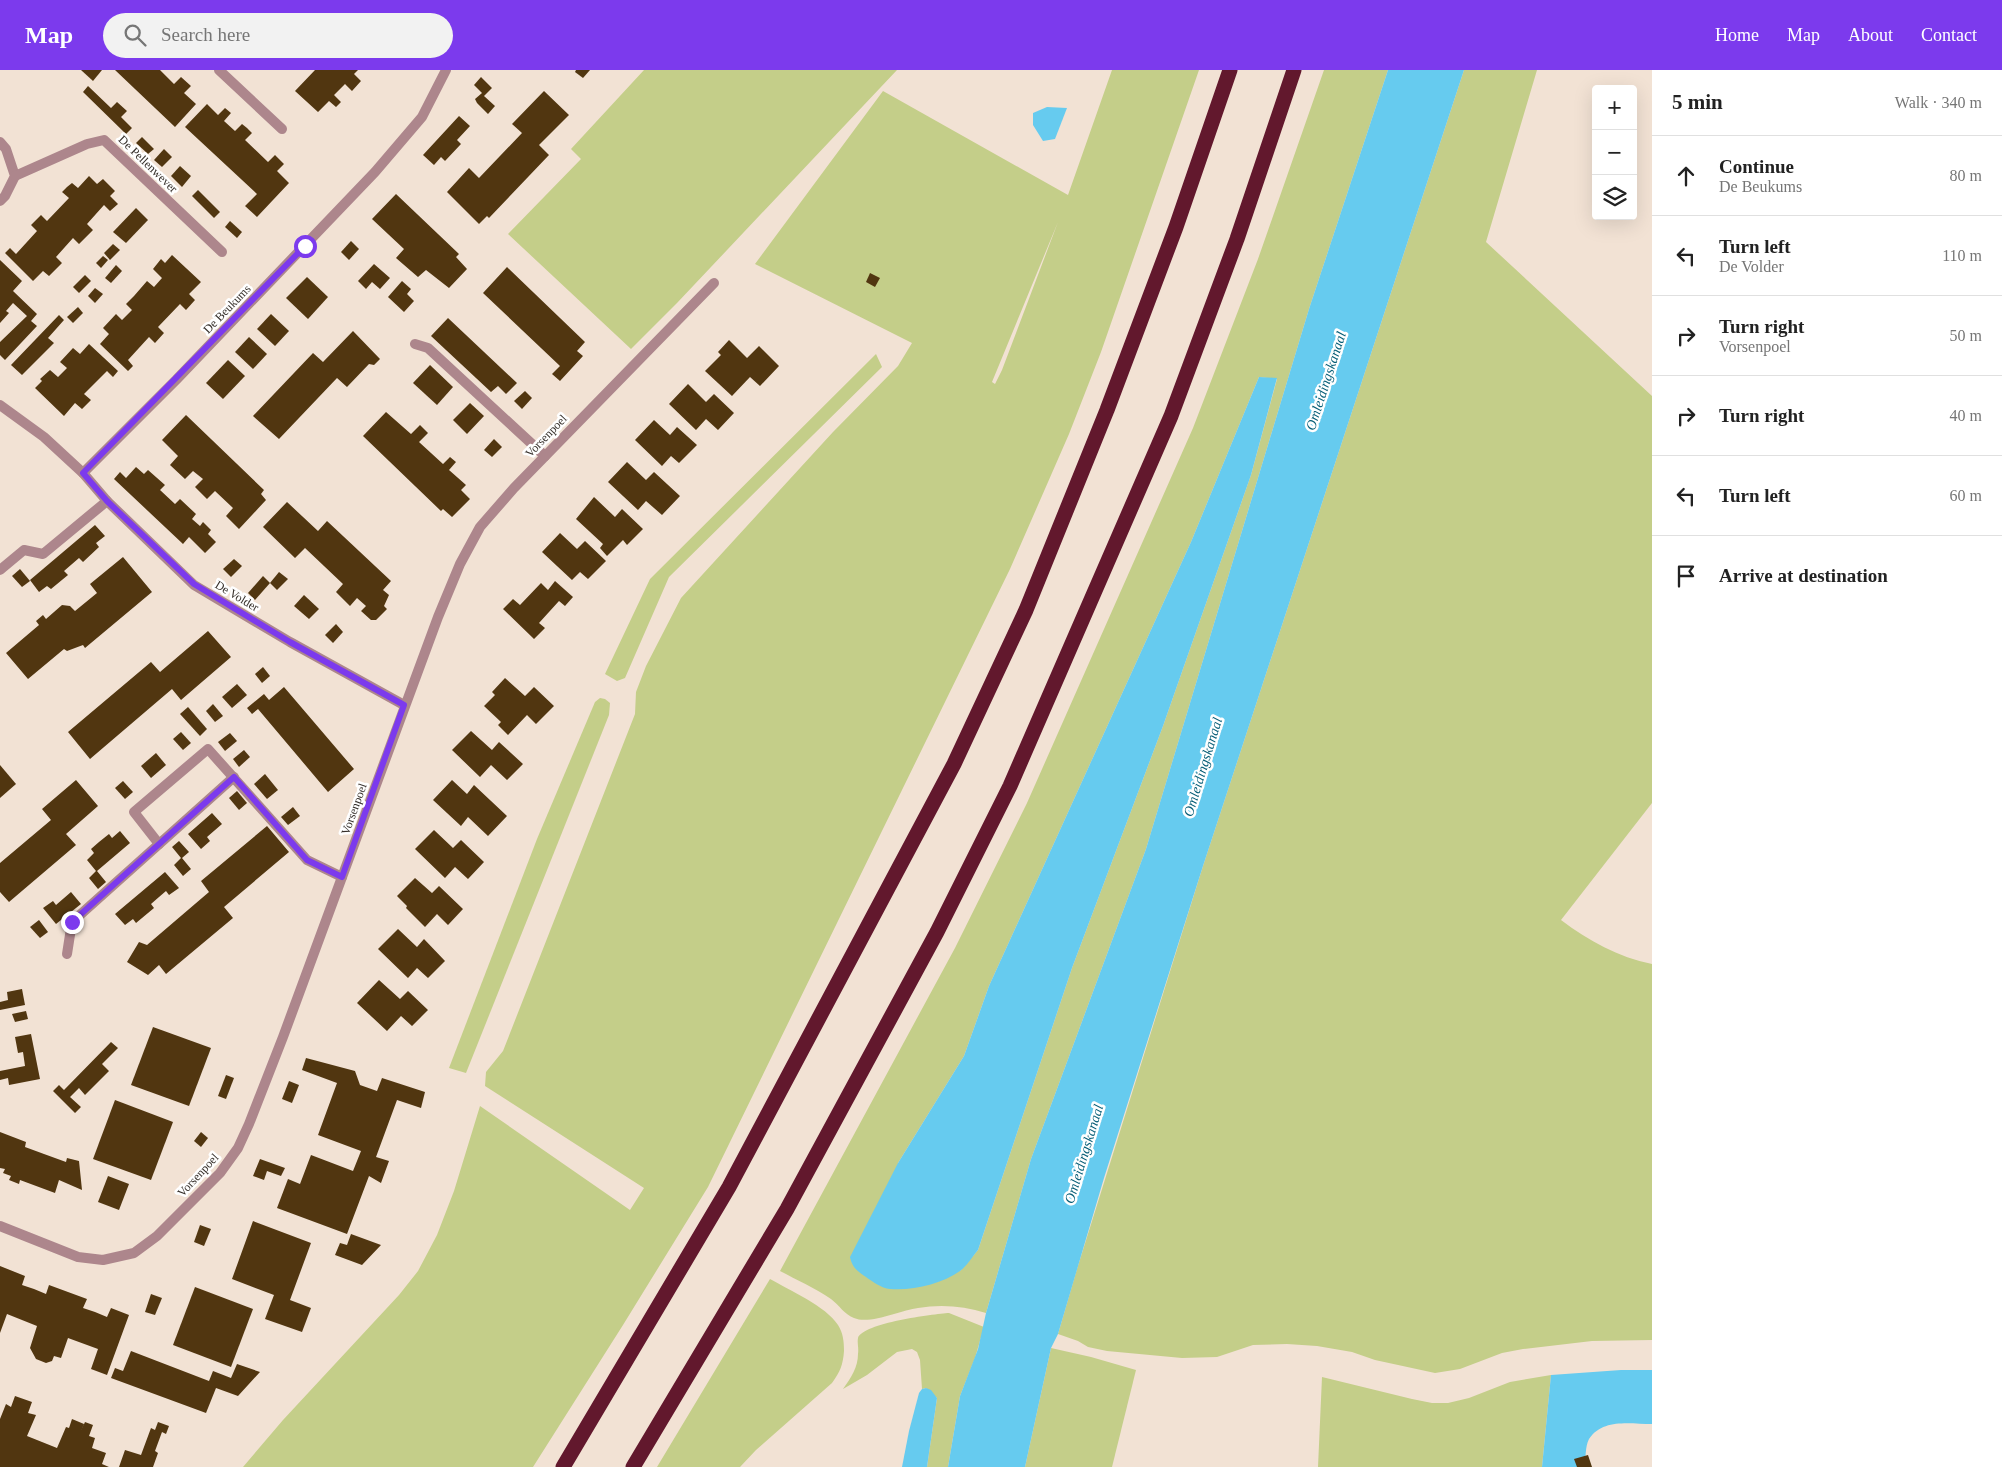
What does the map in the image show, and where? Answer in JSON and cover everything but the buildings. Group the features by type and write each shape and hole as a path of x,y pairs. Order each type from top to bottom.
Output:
{"highway":[{"path":"563,1467 729,1187 954,764 1026,610 1104,419 1176,227 1230,70"},
{"path":"633,1467 787,1209 937,932 1010,786 1171,416 1237,239 1294,70"}],"street":[{"path":"219,70 282,129"},
{"name":"De Beukums","path":"83,473 176,380 375,172 422,117 446,70"},
{"name":"De Pellenwever","path":"16,176 87,144 104,140 222,252"},
{"path":"0,142 6,148 16,176 5,196 0,201"},
{"name":"Vorsenpoel","path":"0,1226 78,1257 103,1260 134,1254 157,1236 220,1173 238,1148 249,1124 342,877 404,705 456,573 480,527 514,488 714,283"},
{"path":"415,344 428,348 545,456"},
{"path":"0,405 44,437 83,473"},
{"name":"De Volder","path":"83,473 107,501 194,584 290,642 404,705"},
{"path":"0,570 24,550 43,554 107,501"},
{"path":"159,844 134,812 208,749 307,860 342,877"},
{"path":"67,954 72,922 234,777"}],"green space":[{"path":"644,70 897,70 677,303 631,349 508,234 581,159 571,149"},
{"path":"1112,70 1199,70 1101,352 1069,434 1010,569 708,1187 533,1467 243,1467 283,1420 399,1295 418,1271 437,1235 454,1191 480,1106 630,1210 644,1188 485,1086 486,1072 503,1051 635,714 636,692 646,666 681,598 833,432 898,366 912,343 755,264 883,91 1068,195","holes":["1058,222 995,384 992,382"]},
{"path":"1324,70 1388,70 1309,309 1146,849 1031,1159 986,1313 961,1307 935,1306 911,1309 868,1320 854,1318 825,1295 780,1271 955,948 1027,803 1193,428 1258,259","holes":["1259,377 1277,379 1251,475 1163,726 1072,968 978,1250 961,1270 937,1282 898,1163 964,1056 989,986 1191,542"]},
{"path":"1464,70 1537,70 1486,242 1652,396 1652,803 1561,920 1582,935 1616,953 1652,964 1652,1340 1592,1341 1523,1349 1502,1353 1460,1369 1435,1373 1375,1360 1352,1352 1317,1346 1287,1344 1253,1345 1217,1357 1182,1358 1107,1351 1088,1347 1078,1341 1058,1334 1077,1269 1203,866"},
{"path":"876,354 882,367 669,577 625,678 617,681 605,674 650,579"},
{"path":"600,698 610,703 609,715 466,1073 449,1068 537,839 595,702"},
{"path":"770,1279 825,1311 838,1325 843,1337 844,1351 842,1364 837,1375 832,1383 756,1450 740,1467 657,1467"},
{"path":"949,1313 984,1327 975,1358 960,1396 948,1467 927,1467 937,1398 926,1388 922,1389 920,1360 917,1352 912,1349 897,1352 867,1375 843,1389 855,1368 858,1359 858,1338 863,1333 872,1328 899,1320"},
{"path":"1051,1348 1136,1370 1112,1467 1025,1467"},
{"path":"1551,1375 1542,1467 1318,1467 1322,1377 1412,1399 1432,1403 1448,1403 1469,1398 1510,1382"}],"water":[{"name":"Omleidingskanaal","path":"1388,70 1464,70 1203,866 1104,1178 1058,1334 1051,1348 1025,1467 948,1467 960,1396 978,1349 986,1313 1031,1159 1146,849 1309,309"},
{"path":"1047,107 1067,108 1055,139 1043,141 1033,125 1033,113"},
{"path":"1259,377 1277,378 1251,475 1163,726 1072,968 978,1250 963,1269 945,1280 908,1289 883,1287 858,1271 852,1264 850,1257 898,1163 964,1056 989,986 1191,542"},
{"path":"1621,1370 1652,1370 1652,1424 1626,1423 1609,1425 1595,1432 1587,1445 1584,1467 1542,1467 1551,1375"},
{"path":"922,1389 931,1390 937,1398 927,1467 902,1467 919,1393"}],"route":[{"path":"72,922 234,777 307,860 342,877 404,705 290,642 194,584 107,501 83,473 305,246"}]}
